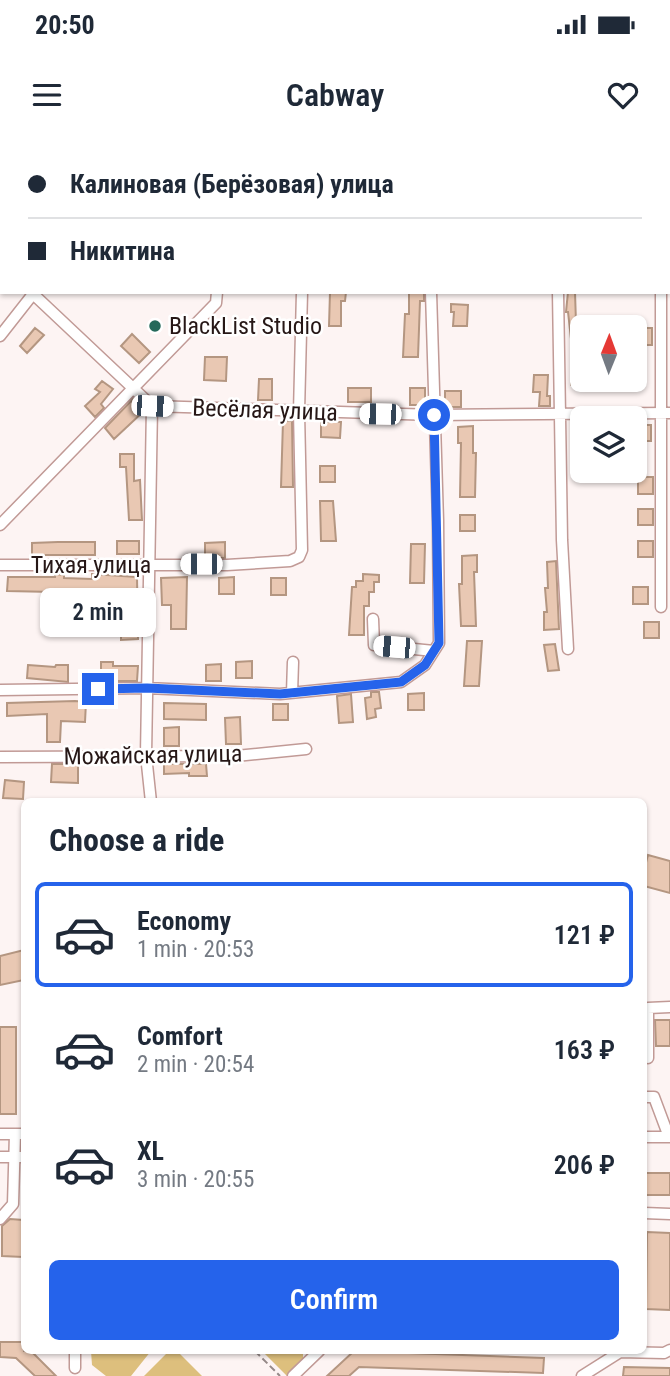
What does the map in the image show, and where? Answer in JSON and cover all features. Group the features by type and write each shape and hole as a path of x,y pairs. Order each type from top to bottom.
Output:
{"street":[{"path":"0,336 31,294"},
{"path":"33,294 152,406 146,755 151,798"},
{"path":"0,525 216,303 217,294"},
{"path":"299,412 302,294"},
{"path":"0,690 147,688 292,693 401,682 425,665 436,647 431,294"},
{"path":"558,294 562,540 568,649"},
{"path":"661,294 666,413 661,607"},
{"name":"Весёлая улица","path":"152,406 434,415 666,413"},
{"name":"Тихая улица","path":"0,565 227,565 290,561 299,557 302,550 299,412"},
{"path":"373,619 374,645 436,647"},
{"path":"292,693 293,662"},
{"name":"Можайская улица","path":"0,757 236,756 306,748"},
{"path":"647,1007 670,1007"},
{"path":"647,1032 648,1058"},
{"path":"647,1097 654,1097 670,1138 647,1137"},
{"path":"0,1134 20,1134 13,1204 0,1219"},
{"path":"0,1157 19,1157"},
{"path":"647,1213 670,1214"},
{"path":"647,1353 664,1353 670,1350"},
{"path":"75,1354 75,1368"},
{"path":"293,1376 314,1354"},
{"path":"582,1376 617,1354"}],"path":[{"path":"258,1354 280,1376"}],"shaded area":[{"path":"91,1354 149,1354 131,1376 106,1376 92,1365"},
{"path":"166,1354 180,1354 202,1376 144,1376"},
{"path":"265,1354 303,1354 303,1361 287,1376"}],"building":[{"path":"330,294 346,294 345,301 341,301 341,326 329,326"},
{"path":"409,294 424,294 424,301 420,301 418,357 403,357 405,314 409,314"},
{"path":"568,294 575,294 576,315 570,315 570,330"},
{"path":"451,304 468,305 467,326 453,326 454,312 451,312"},
{"path":"35,328 44,335 27,353 20,346"},
{"path":"648,328 652,328 652,345 648,345"},
{"path":"132,334 150,352 139,363 121,346"},
{"path":"205,357 227,357 226,381 204,380"},
{"path":"534,375 548,375 547,396 550,396 550,406 539,406 540,392 533,392"},
{"path":"259,379 272,379 272,400 258,400"},
{"path":"102,381 113,389 101,404 104,408 95,417 85,406 100,392 95,389"},
{"path":"348,388 371,388 371,402 348,402"},
{"path":"410,388 425,388 425,405 410,405"},
{"path":"445,391 461,391 461,407 445,407"},
{"path":"133,399 144,411 114,439 105,428"},
{"path":"283,421 292,421 293,487 281,487"},
{"path":"321,422 341,422 340,438 321,437"},
{"path":"647,425 651,425 651,441 647,441"},
{"path":"473,426 473,453 476,453 475,497 460,497 461,443 458,443 458,427"},
{"path":"120,454 134,454 134,481 140,480 142,520 129,520 126,467 120,467"},
{"path":"320,466 335,466 335,482 320,482"},
{"path":"647,477 653,477 653,494 638,494 638,483 647,483"},
{"path":"320,501 333,501 336,541 321,541"},
{"path":"638,509 653,509 653,525 638,525"},
{"path":"460,515 475,515 475,531 460,531"},
{"path":"117,541 139,541 139,554 117,554"},
{"path":"638,541 653,541 653,557 638,557"},
{"path":"95,542 95,555 32,555 32,543"},
{"path":"225,542 225,558 205,558 205,543"},
{"path":"411,544 425,544 424,583 410,583"},
{"path":"477,555 477,572 474,572 476,626 461,626 459,584 462,584 462,556"},
{"path":"556,561 559,629 544,630 544,612 547,612 547,562"},
{"path":"55,574 64,575 64,578 92,579 92,574 137,577 138,639 121,640 121,591 101,591 101,597 7,591 8,577 55,577"},
{"path":"363,574 379,575 379,582 374,582 374,592 369,592 369,606 364,606 364,635 349,635 352,587 356,587 356,581 363,581"},
{"path":"187,577 186,629 171,629 171,605 162,605 161,578"},
{"path":"234,577 234,594 219,594 219,578"},
{"path":"271,578 286,578 286,595 271,595"},
{"path":"633,587 648,587 648,604 633,604"},
{"path":"644,622 659,622 659,638 644,638"},
{"path":"467,641 482,641 479,686 464,686"},
{"path":"555,644 559,670 548,671 544,645"},
{"path":"252,661 252,678 236,678 236,662"},
{"path":"101,662 113,662 113,666 138,666 137,681 83,681 83,671 101,671"},
{"path":"221,664 221,681 206,681 206,665"},
{"path":"28,665 68,665 68,682 27,678"},
{"path":"371,692 379,692 381,708 375,709 376,717 367,719 365,698 371,697"},
{"path":"424,693 424,710 408,710 408,694"},
{"path":"351,694 353,722 339,723 337,696"},
{"path":"86,702 85,722 61,721 60,742 47,742 47,714 7,716 7,703"},
{"path":"164,703 206,704 206,720 164,719"},
{"path":"273,704 288,704 288,720 273,720"},
{"path":"240,717 241,744 226,744 225,718"},
{"path":"179,727 179,746 164,746 164,728"},
{"path":"52,764 78,764 78,783 51,782"},
{"path":"164,764 206,764 207,776 189,776 189,773 164,774"},
{"path":"5,780 24,782 23,798 3,798"},
{"path":"648,855 670,861 670,893 647,887"},
{"path":"21,951 21,981 0,985 0,956"},
{"path":"655,1020 670,1020 670,1046 656,1046"},
{"path":"0,1027 16,1027 16,1114 0,1114"},
{"path":"647,1173 670,1173 670,1195 647,1195"},
{"path":"10,1219 21,1220 21,1257 2,1256 2,1226"},
{"path":"647,1232 670,1233 670,1310 647,1309"},
{"path":"0,1342 21,1342 21,1354 34,1354 56,1376 35,1376 16,1358 0,1357"},
{"path":"351,1354 544,1358 543,1373 359,1367 349,1376 327,1376"},
{"path":"624,1367 670,1368 670,1376 623,1376"}],"place":[{"name":"BlackList Studio","path":"155,326"}],"route":[{"path":"98,689 147,688 280,694 401,682 425,665 439,643 434,415"}]}
